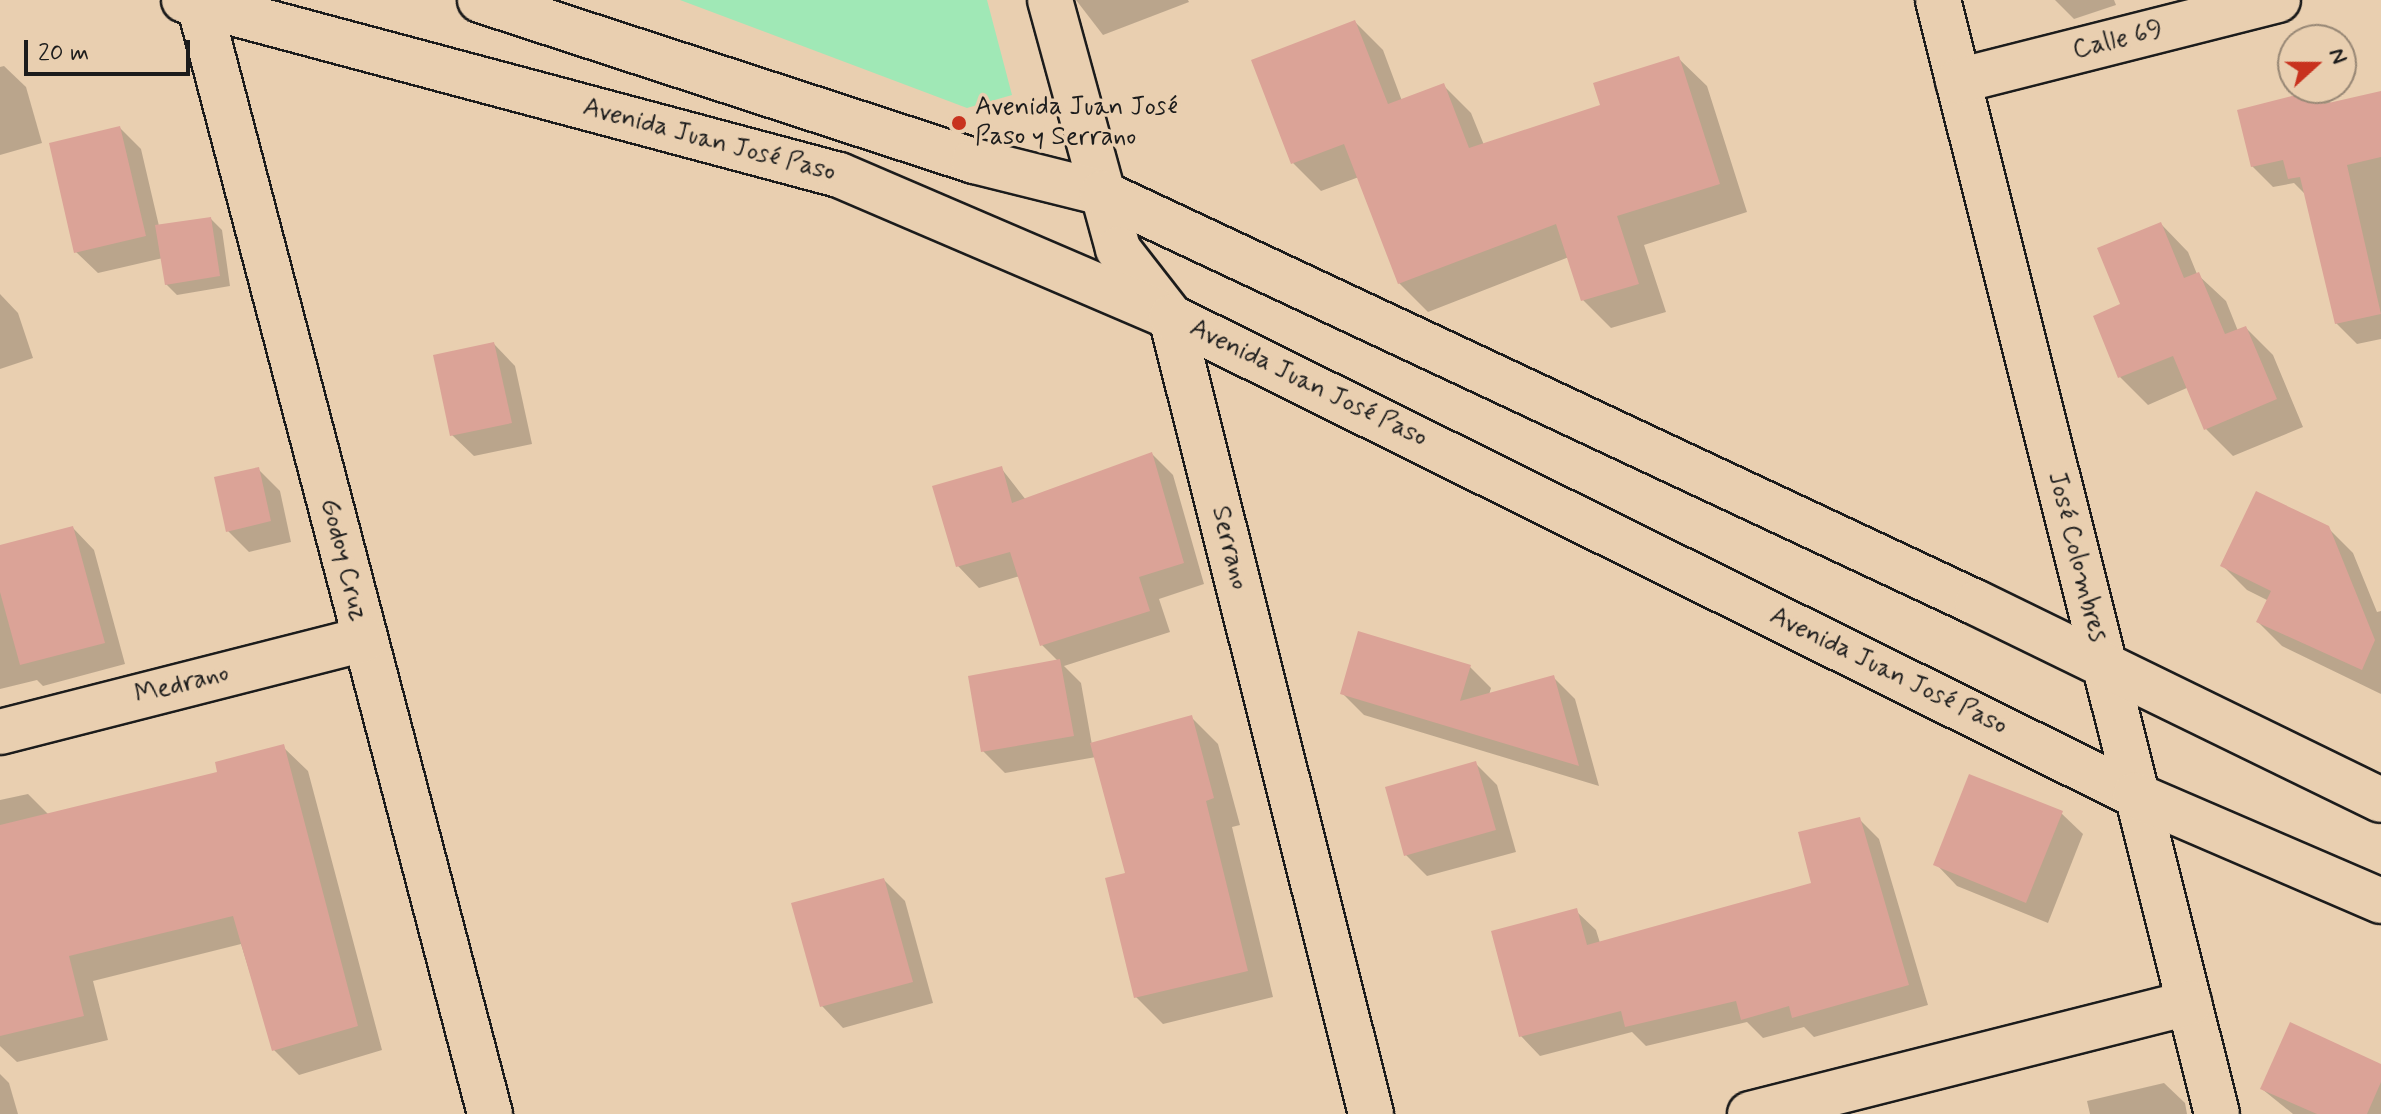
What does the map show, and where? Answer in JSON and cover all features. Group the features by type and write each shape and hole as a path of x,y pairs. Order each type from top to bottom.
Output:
{"street":[{"path":"480,0 974,161 1102,193 2381,800"},
{"name":"Serrano","path":"1050,0 1118,249 1171,317 1371,1114"},
{"name":"José Colombres","path":"1938,0 2217,1114"},
{"name":"Calle 69","path":"1958,81 2278,0"},
{"name":"Avenida Juan José Paso","path":"194,1 839,175 1171,317 2135,795 2381,901"},
{"name":"Godoy Cruz","path":"194,1 490,1114"},
{"name":"Medrano","path":"0,732 364,639"},
{"path":"1750,1114 2189,1003"}],"green space":[{"path":"680,0 987,0 1012,95 967,108"}],"building":[{"path":"1355,20 1388,104 1444,83 1469,148 1600,105 1593,83 1679,56 1720,184 1617,216 1639,284 1581,301 1556,224 1398,284 1344,144 1291,164 1251,60"},
{"path":"2381,91 2381,157 2347,165 2381,314 2335,324 2300,177 2288,179 2283,160 2251,167 2237,110 2277,100 2277,104 2357,104 2357,96"},
{"path":"120,126 146,236 74,253 49,143"},
{"path":"211,217 220,276 165,285 155,225"},
{"path":"2161,222 2184,278 2199,272 2225,334 2246,326 2277,399 2204,430 2173,356 2118,378 2093,316 2120,304 2097,248"},
{"path":"494,342 512,423 450,436 433,355"},
{"path":"1152,452 1184,563 1139,577 1150,611 1040,646 1010,552 956,567 932,486 1002,466 1012,503"},
{"path":"259,467 271,521 226,532 214,477"},
{"path":"2256,491 2329,526 2375,640 2362,670 2256,622 2271,591 2220,566"},
{"path":"73,526 105,643 20,665 0,592 0,545"},
{"path":"1358,631 1471,665 1460,701 1554,675 1579,766 1340,694"},
{"path":"1060,659 1074,736 981,752 968,676"},
{"path":"1192,715 1214,798 1206,801 1248,971 1134,998 1105,878 1125,873 1090,743"},
{"path":"284,744 358,1026 272,1051 233,916 69,956 84,1016 0,1036 0,825 217,772 215,762"},
{"path":"1476,761 1496,830 1404,856 1385,787"},
{"path":"1969,774 2063,811 2026,903 1933,865"},
{"path":"1860,817 1909,985 1792,1018 1789,1006 1741,1020 1736,1001 1625,1027 1621,1011 1519,1037 1491,931 1577,908 1587,945 1811,883 1798,832"},
{"path":"884,878 913,982 820,1007 791,903"},
{"path":"2290,1022 2381,1064 2381,1082 2367,1114 2317,1114 2260,1089"}],"place":[{"name":"Avenida Juan José Paso y Serrano","path":"959,123"}]}
